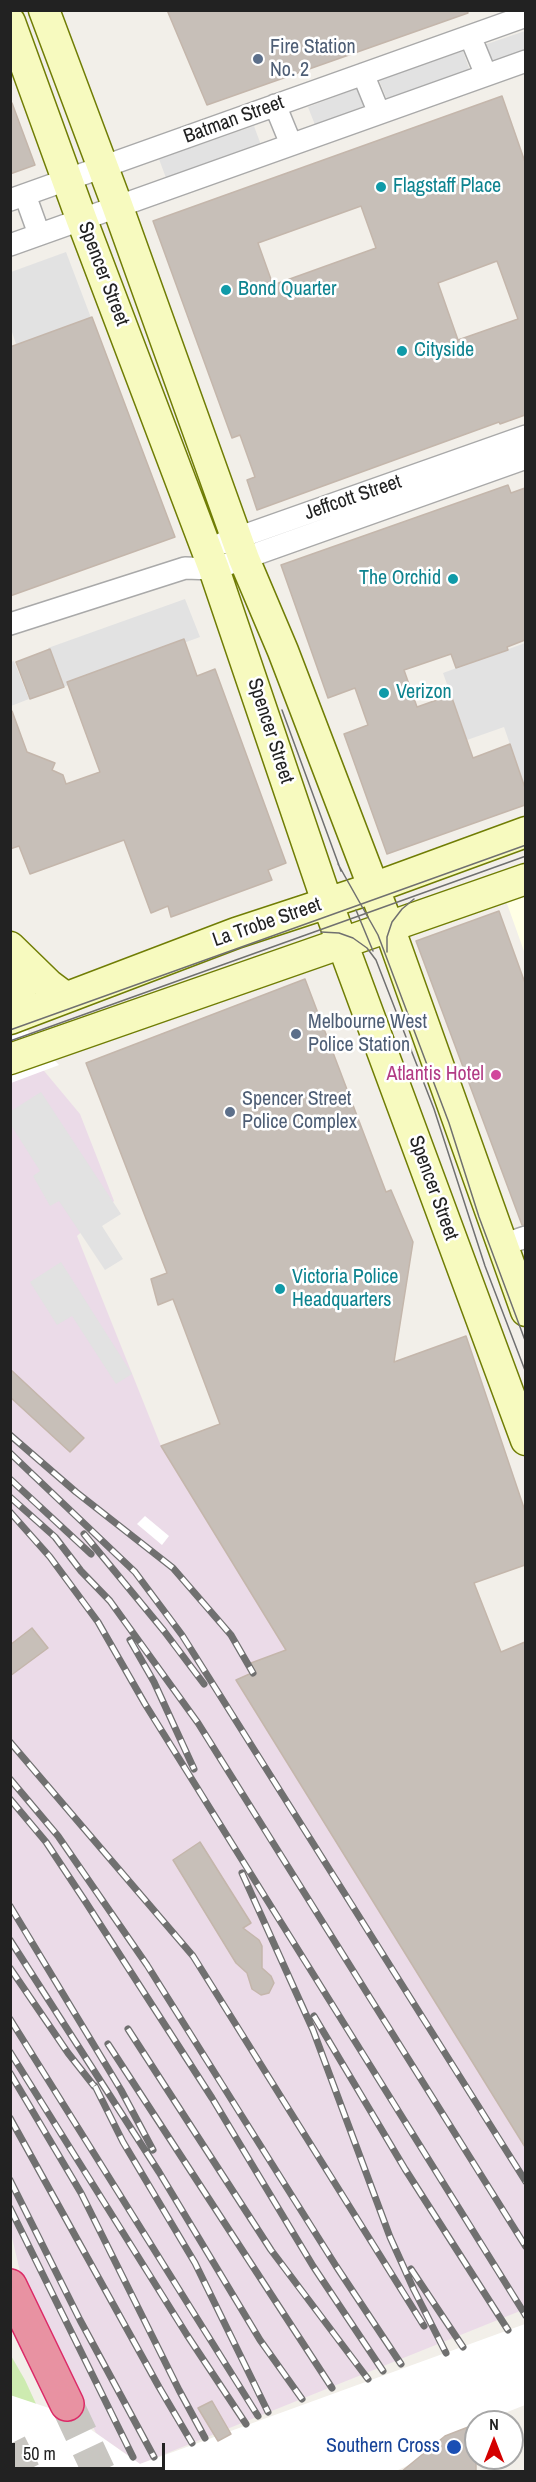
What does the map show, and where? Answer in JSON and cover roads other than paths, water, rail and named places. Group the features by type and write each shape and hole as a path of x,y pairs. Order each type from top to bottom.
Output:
{"highway":[{"path":"10,2286 67,2404"}],"main road":[{"name":"Spencer Street","path":"44,10 103,166 240,549 283,651 387,927 514,1241 525,1311"},
{"name":"Spencer Street","path":"10,22 113,301 202,561 525,1440"},
{"path":"113,301 147,289"},
{"name":"La Trobe Street","path":"17,1016 525,832"},
{"path":"10,1059 525,879"},
{"path":"10,947 49,985 65,997"},
{"path":"10,972 19,988 17,1016"},
{"path":"460,1261 514,1241"}],"street":[{"name":"Batman Street","path":"18,197 525,16"},
{"path":"470,36 486,75"},
{"name":"Batman Street","path":"10,244 525,61"},
{"path":"363,74 379,113"},
{"path":"275,105 291,144"},
{"path":"18,197 39,234"},
{"name":"Jeffcott Street","path":"240,549 525,436"},
{"name":"Jeffcott Street","path":"10,624 525,458"}],"tunnel":[{"path":"67,2404 99,2472"},
{"path":"10,2444 24,2472"}],"tram line":[{"path":"282,710 341,871"},
{"path":"10,1030 526,845"},
{"path":"10,1041 526,856"},
{"path":"338,864 378,935 449,1123 479,1217 526,1343"},
{"path":"387,952 387,937 392,922 414,899"},
{"path":"356,910 373,951"},
{"path":"321,932 339,933 353,938 367,948 376,960 434,1109 485,1266 526,1373"}],"railway":[{"path":"10,1435 76,1492 173,1568 231,1635 253,1673"},
{"path":"10,1453 135,1572 182,1635 526,2182"},
{"path":"10,1479 91,1554"},
{"path":"10,1497 55,1537 81,1571 110,1601 198,1723 526,2247"},
{"path":"10,1512 50,1557 98,1622 145,1704 526,2316"},
{"path":"84,1534 164,1631 204,1684"},
{"path":"130,1640 154,1682 194,1769"},
{"path":"10,1742 193,1956 424,2326"},
{"path":"10,1779 58,1836 147,1965 336,2266 401,2364"},
{"path":"10,1799 46,1842 85,1901 212,2098 313,2266 383,2371"},
{"path":"242,1873 313,2030 390,2237 446,2353"},
{"path":"10,1906 121,2090 153,2150"},
{"path":"10,1940 159,2172 260,2340 302,2399"},
{"path":"10,1968 68,2053 94,2086"},
{"path":"314,2016 405,2169 508,2330"},
{"path":"10,2019 258,2416"},
{"path":"128,2029 271,2250 368,2379"},
{"path":"108,2044 332,2388"},
{"path":"10,2052 187,2335 246,2424"},
{"path":"10,2073 81,2193 205,2438"},
{"path":"95,2086 123,2142 195,2263 268,2412"},
{"path":"10,2118 192,2443"},
{"path":"10,2180 80,2320 154,2457"},
{"path":"10,2208 133,2457"},
{"path":"411,2269 463,2347"}],"place":[{"name":"Fire Station No. 2","path":"258,59"},
{"name":"Flagstaff Place","path":"381,187"},
{"name":"Bond Quarter","path":"226,290"},
{"name":"Cityside","path":"402,351"},
{"name":"The Orchid","path":"453,579"},
{"name":"Verizon","path":"384,693"},
{"name":"Melbourne West Police Station","path":"296,1034"},
{"name":"Atlantis Hotel","path":"496,1075"},
{"name":"Spencer Street Police Complex","path":"230,1112"},
{"name":"Victoria Police Headquarters","path":"280,1289"},
{"name":"Southern Cross","path":"454,2447"}]}
